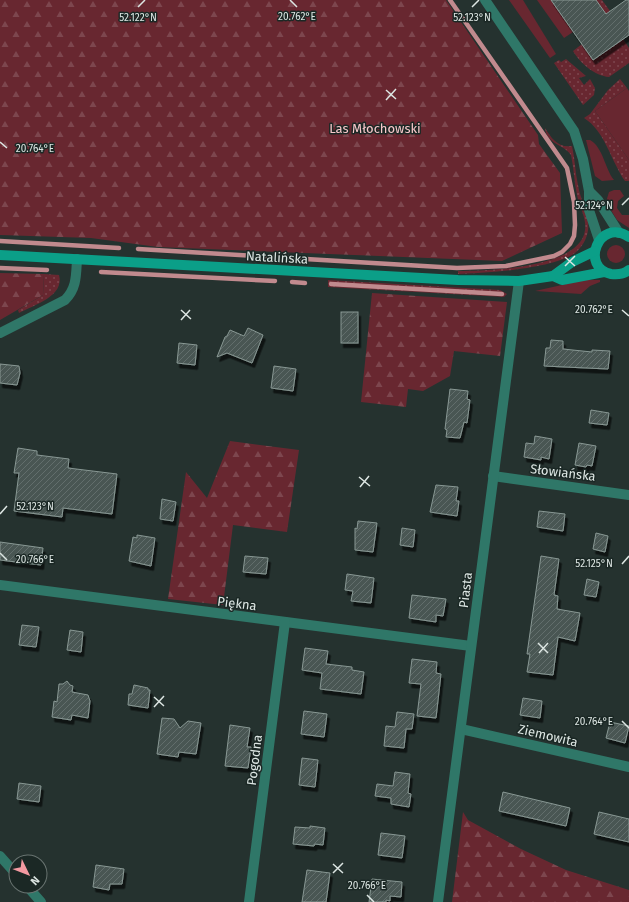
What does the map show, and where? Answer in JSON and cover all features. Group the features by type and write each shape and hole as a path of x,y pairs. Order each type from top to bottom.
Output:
{"main road":[{"path":"604,272 597,263 595,251 599,240 608,234 619,233 629,237"},
{"name":"Natalińska","path":"0,255 458,280 519,281 552,276 572,262 595,251"},
{"name":"Natalińska","path":"552,276 562,280 604,272 617,275 628,272"}],"street":[{"path":"485,0 569,122 580,146 589,191 589,210 599,240"},
{"path":"589,191 598,200 619,233"},
{"path":"0,332 65,300 72,293 76,281 77,259"},
{"name":"Piasta","path":"438,902 519,281"},
{"name":"Słowiańska","path":"493,476 629,495"},
{"name":"Piękna","path":"0,585 471,646"},
{"name":"Pogodna","path":"249,902 285,622"},
{"name":"Ziemowita","path":"461,729 629,767"},
{"path":"0,856 8,865"},
{"path":"34,894 41,902"}],"green space":[{"name":"Las Młochowski","path":"0,0 446,0 538,135 539,144 560,173 562,233 502,261 158,247 91,238 0,235"},
{"path":"509,0 523,0 556,54 550,58"},
{"path":"537,0 551,0 573,32 564,38"},
{"path":"596,0 602,0 610,11 606,14"},
{"path":"623,39 629,48 629,63 609,77 598,74 588,68 573,51 582,44 594,60"},
{"path":"566,59 586,76 579,78 584,85 590,79 595,88 594,95 583,105 554,63 559,60 561,62"},
{"path":"620,79 627,88 595,111 629,160 629,181 625,181 620,173 603,138 584,118 590,114 608,90"},
{"path":"627,88 629,91 629,160 595,111"},
{"path":"545,128 553,139 559,144 563,146 572,146 579,190 588,219 587,237 584,243 575,253 551,263 519,269 485,273 458,274 458,271 510,268 551,260 568,252 580,243 585,226 584,217 576,190 571,155 549,138"},
{"path":"586,140 590,140 598,148 614,180 602,181 595,176"},
{"path":"620,190 624,196 618,201 617,208 622,215 629,215 629,228 617,220 606,202 609,192"},
{"path":"616,245 622,248 625,254 622,260 616,263 610,260 607,254 610,248"},
{"path":"0,273 44,274 43,295 0,320"},
{"path":"44,274 59,275 60,282 57,289 47,299 19,313 18,310 43,295"},
{"path":"328,280 500,290 507,294 504,297 328,287"},
{"path":"584,280 600,280 600,282 590,286 581,294 535,291"},
{"path":"372,293 507,302 500,356 454,351 450,376 423,391 408,389 406,407 361,402"},
{"path":"230,441 299,450 287,532 233,525 223,605 168,599 186,472 207,498"},
{"path":"463,812 468,820 521,849 566,870 629,890 629,902 452,902"}],"building":[{"path":"551,0 596,0 606,14 626,0 629,0 629,35 593,60"},
{"path":"341,312 358,312 358,343 341,343"},
{"path":"248,328 263,335 252,363 227,353 217,357 225,337 230,330 244,336"},
{"path":"551,340 563,341 563,349 592,352 592,350 610,351 608,369 544,366 546,348 550,348"},
{"path":"179,343 197,345 195,365 177,363"},
{"path":"0,364 19,366 20,373 17,385 0,383"},
{"path":"274,366 296,369 293,391 271,388"},
{"path":"450,389 468,391 467,399 470,400 467,423 464,422 460,438 446,437 447,430 445,429"},
{"path":"591,410 609,413 607,425 589,423"},
{"path":"535,436 552,439 549,459 541,457 541,460 524,457 526,443 534,444"},
{"path":"579,443 596,446 592,466 587,465 586,467 575,465"},
{"path":"18,448 37,451 37,455 69,459 68,468 117,474 112,514 63,508 62,517 14,511 19,473 14,473"},
{"path":"436,485 458,487 456,501 459,501 457,516 430,512"},
{"path":"162,499 176,502 173,521 160,519"},
{"path":"539,511 565,514 563,531 537,527"},
{"path":"358,521 377,523 373,552 355,550 355,528 357,529"},
{"path":"402,528 415,530 413,547 400,545"},
{"path":"596,533 608,536 605,552 593,549"},
{"path":"137,535 155,538 151,566 129,561 133,537 137,538"},
{"path":"0,542 43,548 41,565 0,560"},
{"path":"245,556 268,558 266,574 243,572"},
{"path":"541,556 559,559 554,595 558,596 557,609 580,613 575,641 558,637 553,675 527,672 530,654 527,654"},
{"path":"347,574 374,578 371,603 351,601 353,591 345,590"},
{"path":"587,579 599,582 596,597 584,595"},
{"path":"412,595 446,599 443,616 436,615 436,622 409,618"},
{"path":"22,625 39,627 36,647 19,645"},
{"path":"70,630 83,632 81,652 67,650"},
{"path":"305,648 328,651 326,664 352,667 352,670 364,672 361,694 320,689 322,673 302,670"},
{"path":"412,659 437,662 436,673 441,674 436,718 417,716 421,684 409,683"},
{"path":"67,681 73,686 72,692 88,695 90,701 88,718 72,715 71,720 52,717 54,701 57,702 59,684 63,684"},
{"path":"134,685 148,688 148,690 150,690 148,708 128,705 129,694 132,694"},
{"path":"523,698 542,701 540,718 520,715"},
{"path":"304,711 327,714 324,737 301,734"},
{"path":"397,712 414,714 412,729 406,729 404,748 384,746 386,726 395,727"},
{"path":"162,718 174,719 180,728 188,721 201,723 196,754 179,752 178,757 157,754"},
{"path":"610,722 629,726 625,743 606,738"},
{"path":"230,725 250,728 247,747 251,747 248,768 225,766"},
{"path":"302,758 318,760 315,787 299,785"},
{"path":"395,772 410,774 408,793 411,794 409,807 391,804 391,798 375,796 377,784 393,786"},
{"path":"19,783 41,786 39,802 17,799"},
{"path":"503,792 570,808 566,826 499,811"},
{"path":"599,812 629,819 629,842 594,834"},
{"path":"310,826 325,828 323,845 315,844 314,846 293,844 295,827 310,828"},
{"path":"381,833 405,836 402,858 378,855"},
{"path":"96,865 124,869 122,884 110,884 109,890 93,887"},
{"path":"307,870 330,873 326,902 302,902"},
{"path":"372,879 402,882 401,897 390,896 390,901 369,902"}],"waterway":[{"path":"138,249 457,268 506,266 554,256 562,252 570,244 574,236 575,225 574,202 567,168 450,0"},
{"path":"0,241 119,248"},
{"path":"0,268 47,270"},
{"path":"101,272 275,281"},
{"path":"292,282 305,283"},
{"path":"331,284 502,294"}]}
